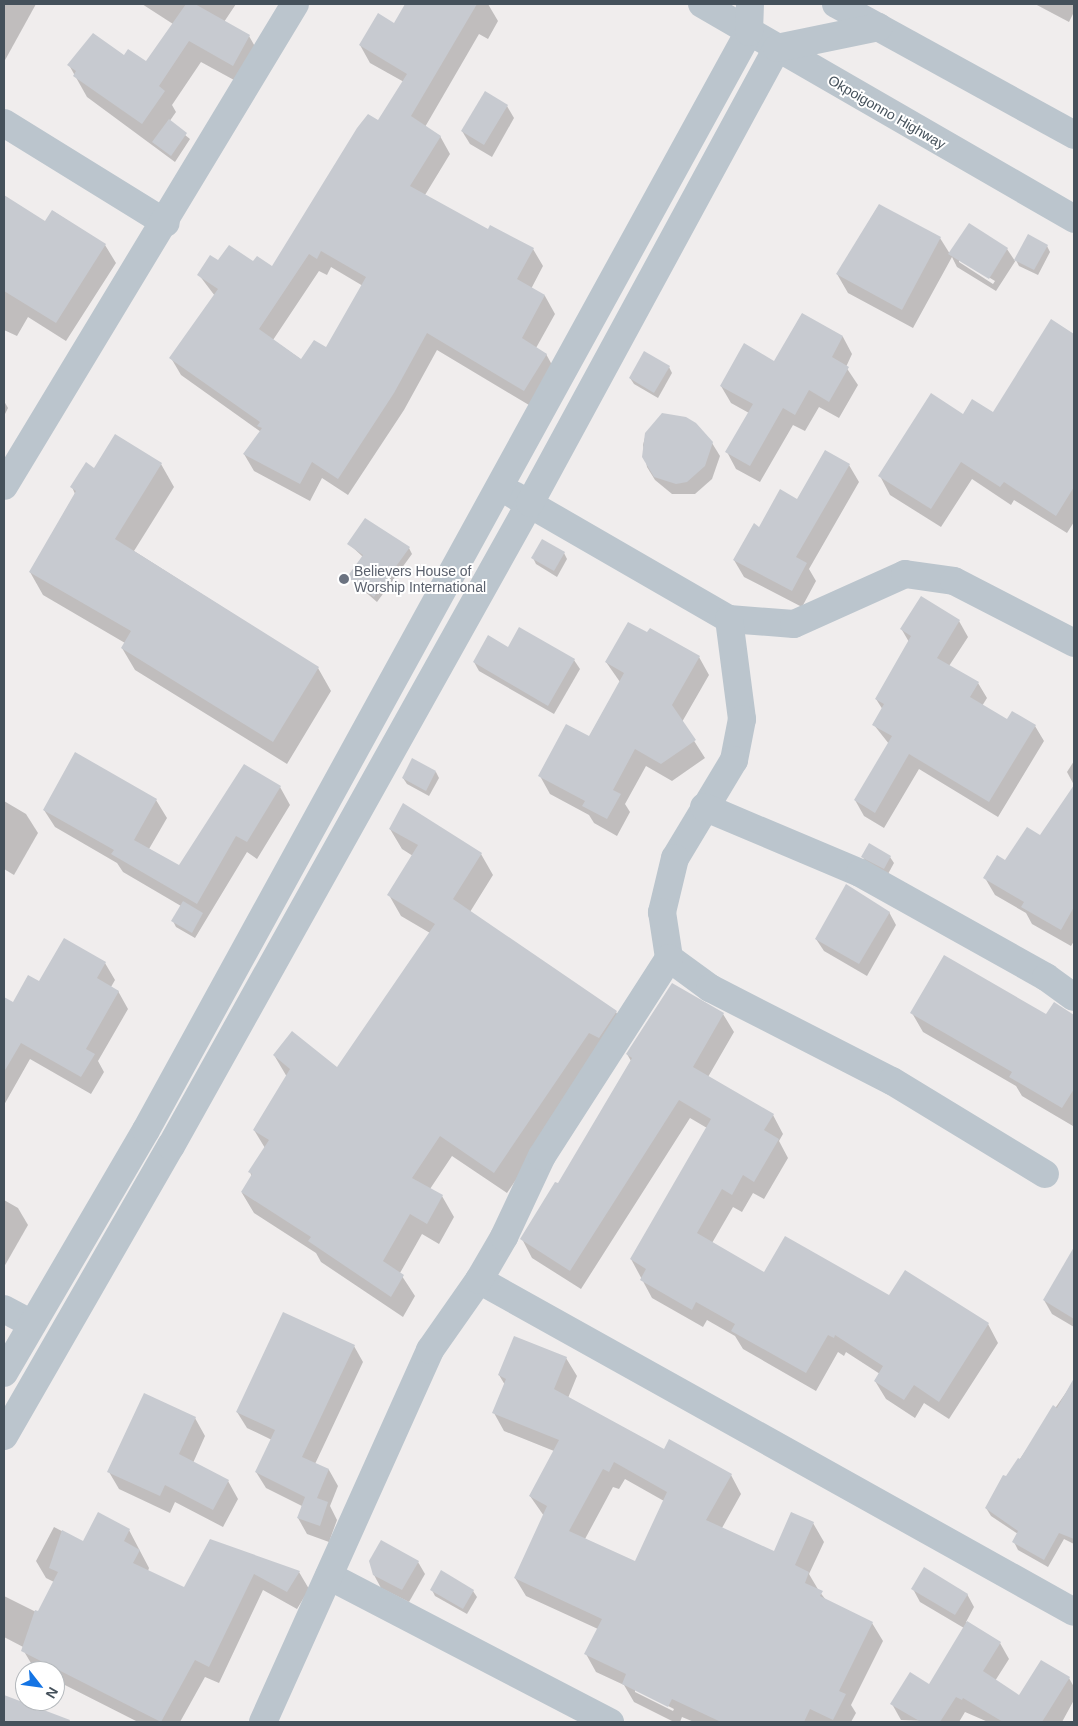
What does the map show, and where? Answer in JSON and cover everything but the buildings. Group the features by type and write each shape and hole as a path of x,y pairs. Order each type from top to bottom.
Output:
{"street":[{"path":"4,486 166,223 296,4"},
{"name":"Okpoigonno Highway","path":"702,4 1074,219"},
{"path":"4,1373 146,1130 749,32 750,4"},
{"path":"836,4 1074,135"},
{"path":"4,1436 171,1146 530,503 777,48 879,27"},
{"path":"4,123 166,223"},
{"path":"500,487 729,619 794,624 905,574 954,581 1074,643"},
{"path":"264,1722 430,1350 479,1280 504,1237 542,1156 669,958 662,912 675,858 734,760 742,719 729,619"},
{"path":"704,807 860,873 1046,977 1074,997"},
{"path":"669,958 710,988 892,1081 1045,1174"},
{"path":"479,1280 1074,1612"},
{"path":"4,1309 32,1324"},
{"path":"329,1576 610,1722"}],"place":[{"name":"Believers House of Worship International","path":"344,579"}]}
